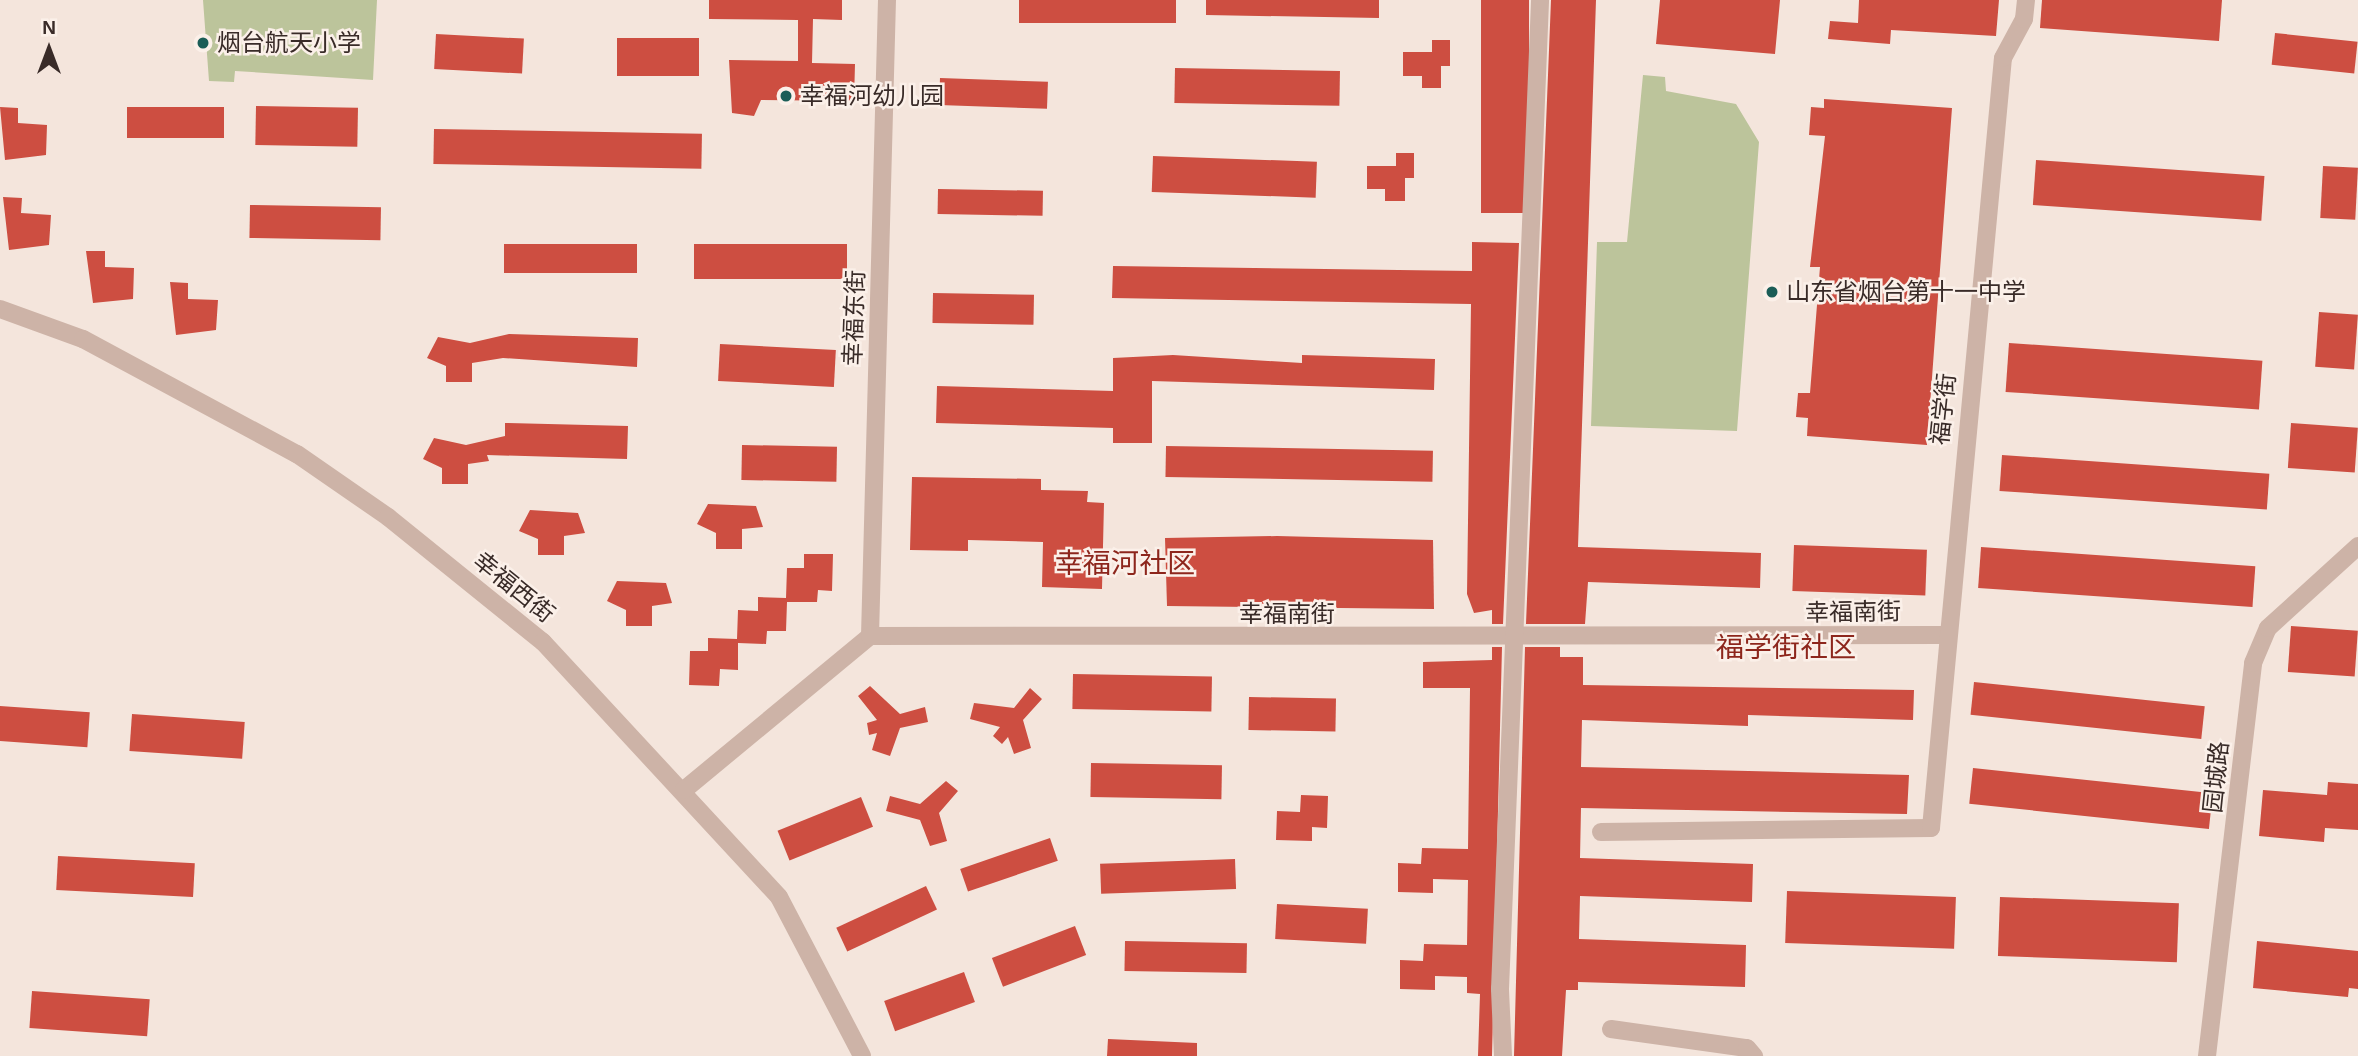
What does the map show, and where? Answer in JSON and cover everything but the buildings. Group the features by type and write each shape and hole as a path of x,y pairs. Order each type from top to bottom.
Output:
{"street":[{"name":"幸福东街","path":"870,636 887,0"},
{"path":"1503,1056 1500,989 1539,0"},
{"name":"福学街","path":"1601,832 1931,828 1944,635 2003,58 2024,19 2026,0"},
{"name":"幸福西街","path":"0,309 83,339 193,394 388,517 543,642 684,790 779,897 862,1056"},
{"name":"园城路","path":"2207,1056 2253,663 2268,628 2358,545"},
{"name":"幸福南街","path":"870,636 1944,635"},
{"path":"684,790 870,636"},
{"path":"1611,1029 1747,1048 1754,1056"}],"green space":[{"path":"203,0 377,0 373,80 235,71 234,82 209,81"},
{"path":"1643,75 1665,77 1666,91 1736,104 1759,142 1737,431 1591,426 1597,242 1627,242"}],"place":[{"name":"烟台航天小学","path":"203,43"},
{"name":"幸福河幼儿园","path":"786,96"},
{"name":"山东省烟台第十一中学","path":"1772,292"}],"district":[{"name":"幸福河社区","path":"1125,564"},
{"name":"福学街社区","path":"1786,648"}]}
